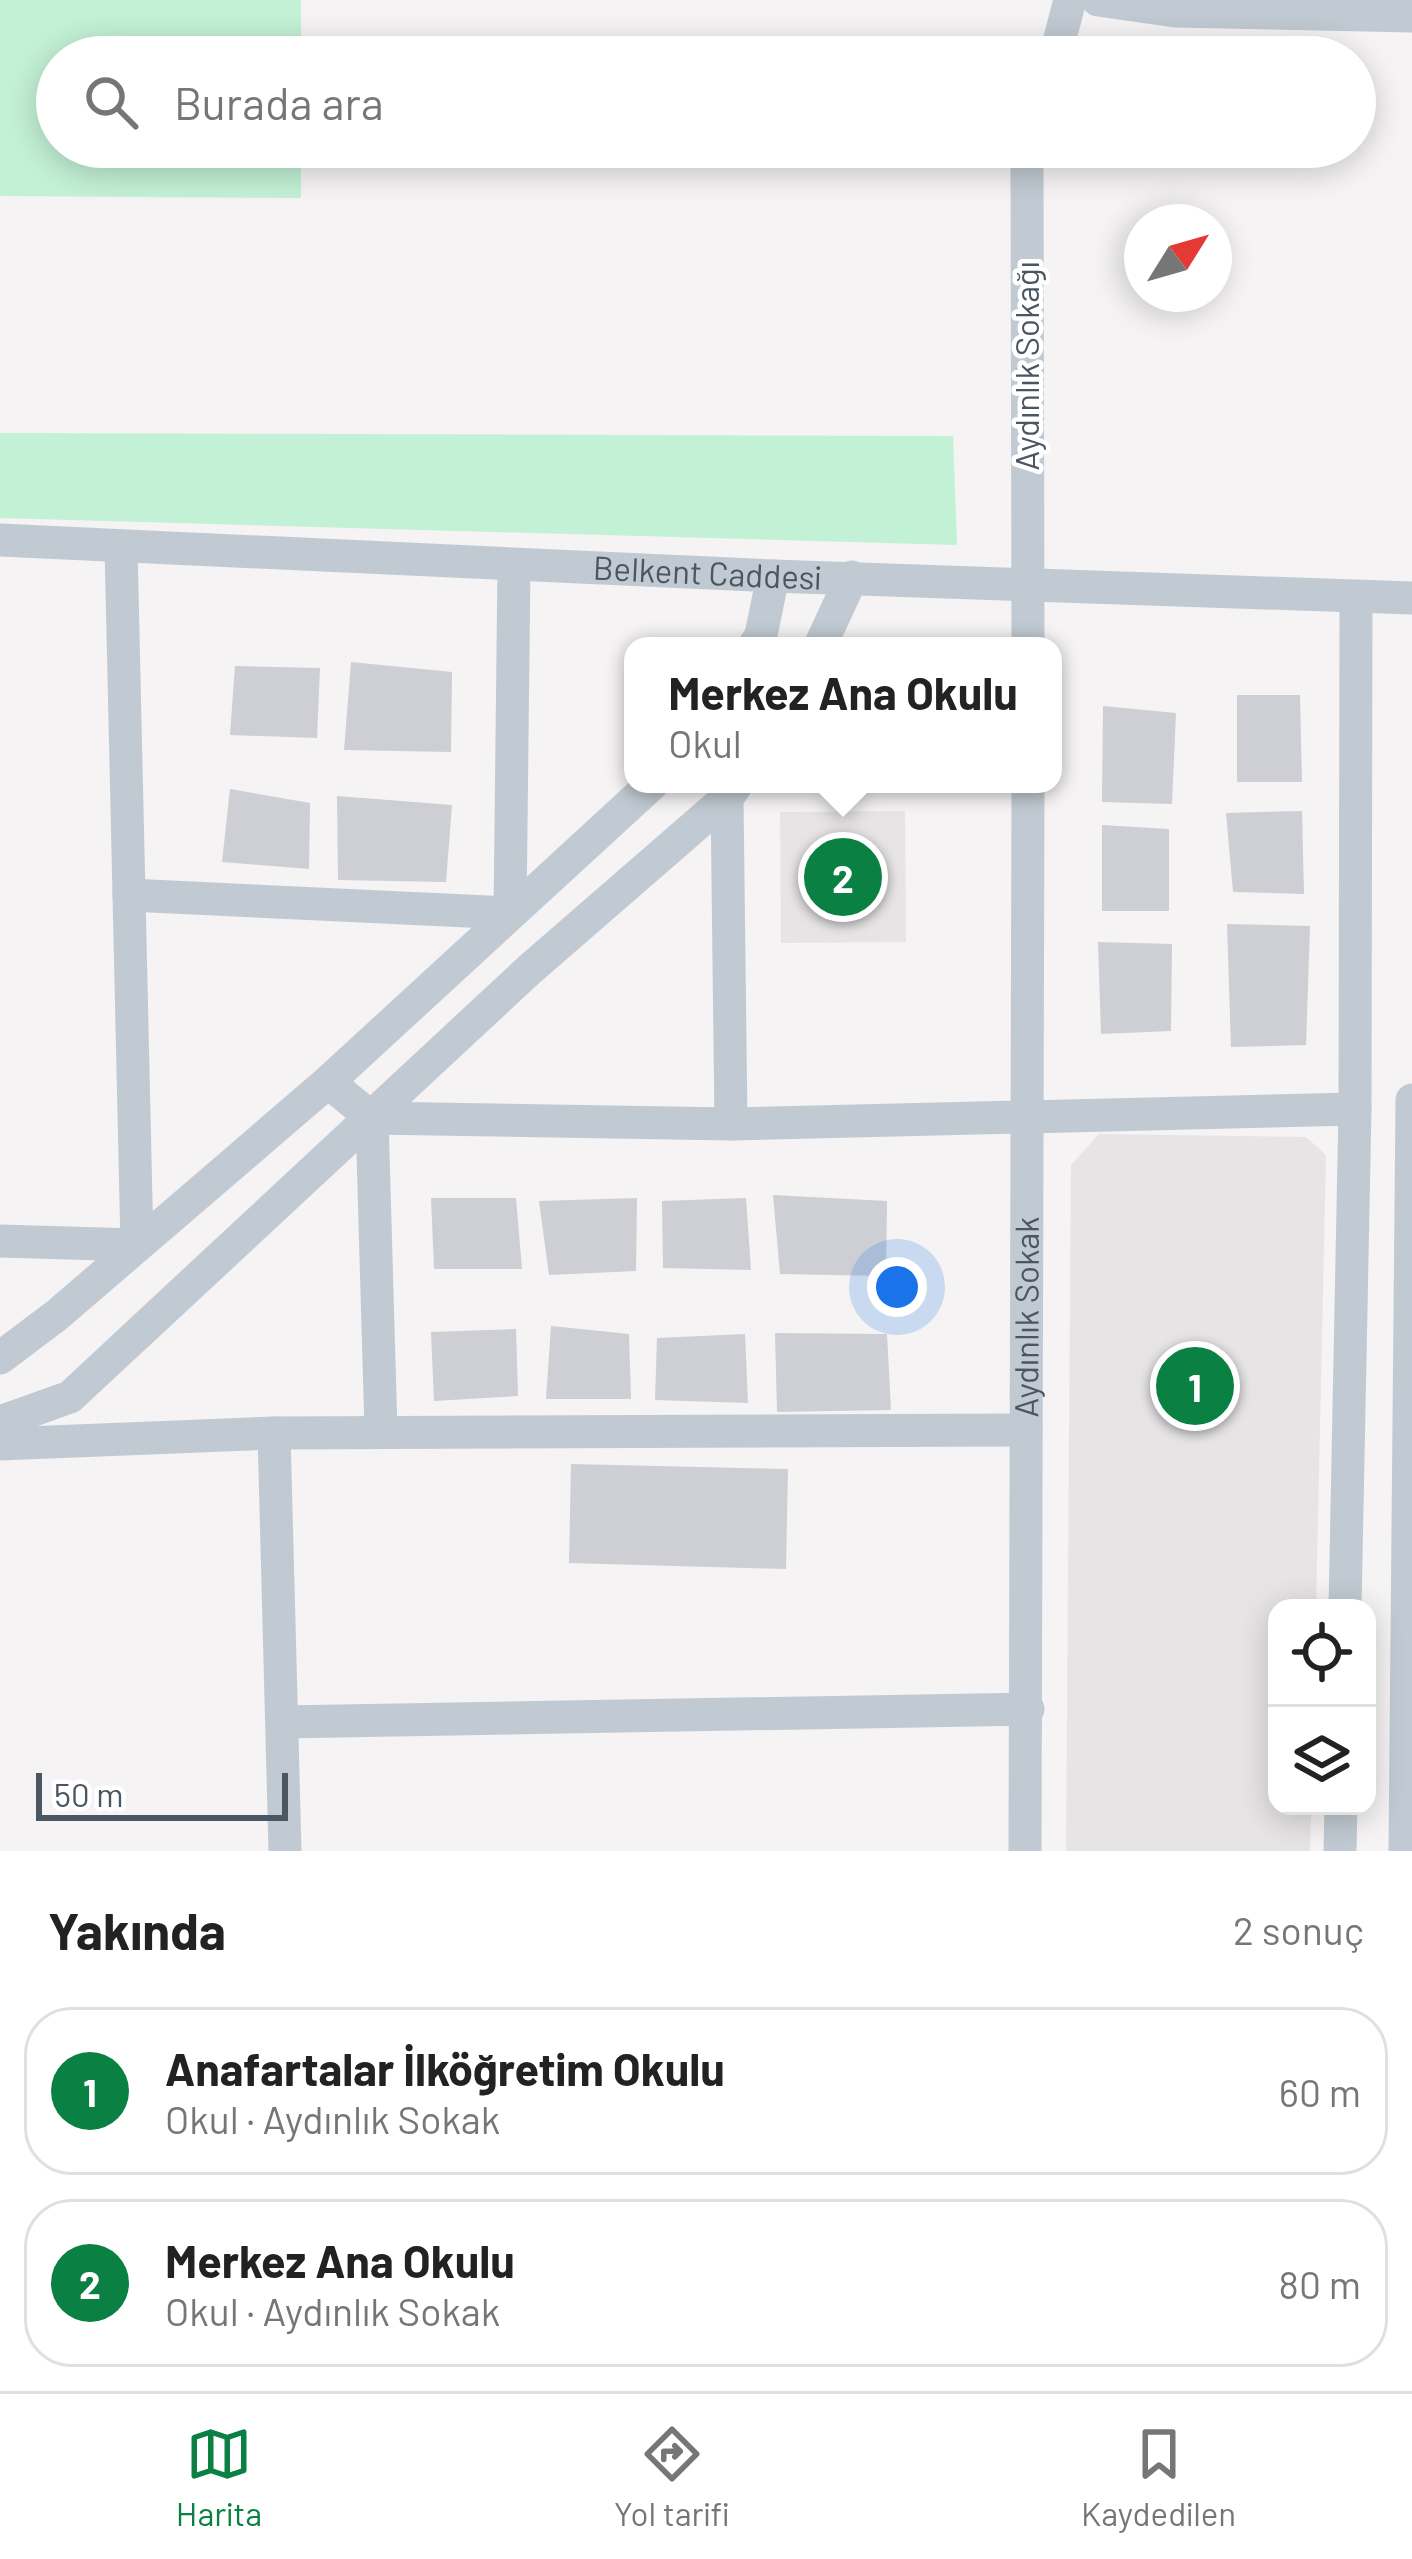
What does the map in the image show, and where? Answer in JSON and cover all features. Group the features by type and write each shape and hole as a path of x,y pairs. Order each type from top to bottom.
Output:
{"street":[{"path":"1061,36 1070,0"},
{"path":"1098,0 1174,11 1412,16"},
{"name":"Aydınlık Sokağı","path":"1027,168 1029,586"},
{"name":"Belkent Caddesi","path":"0,540 773,576 1412,598"},
{"path":"121,546 137,1245"},
{"path":"510,913 514,565"},
{"path":"759,637 773,576"},
{"path":"824,637 852,578"},
{"path":"1028,637 1029,586"},
{"path":"1345,1599 1355,1109 1356,597"},
{"path":"0,1358 328,1082 642,793"},
{"path":"0,1422 70,1396 530,970 730,793"},
{"path":"731,1124 732,793"},
{"name":"Aydınlık Sokak","path":"1025,1851 1028,793"},
{"path":"129,895 510,913"},
{"path":"328,1082 372,1118 731,1124 1355,1109"},
{"path":"1405,1851 1412,1100"},
{"path":"372,1118 381,1431"},
{"path":"0,1241 137,1245"},
{"path":"0,1444 274,1432 1026,1430"},
{"path":"274,1432 285,1851"},
{"path":"283,1722 1028,1709"},
{"path":"1340,1851 1341,1815"}],"shaded area":[{"path":"905,811 906,942 781,943 780,812"},
{"path":"1099,1134 1306,1137 1326,1155 1316,1599 1268,1599 1268,1815 1311,1815 1310,1851 1066,1851 1071,1165"}],"green space":[{"path":"0,0 301,0 301,36 36,36 36,168 301,168 301,198 0,196"},
{"path":"0,433 953,436 957,545 0,518"}],"building":[{"path":"351,662 452,672 451,752 344,750"},
{"path":"235,666 320,668 317,738 230,735"},
{"path":"1237,695 1300,695 1302,782 1237,782"},
{"path":"1103,706 1176,713 1172,804 1102,802"},
{"path":"230,789 310,803 309,869 222,862"},
{"path":"337,796 452,805 446,882 338,880"},
{"path":"1302,811 1304,894 1233,892 1226,813"},
{"path":"1102,825 1169,829 1169,911 1102,911"},
{"path":"1227,924 1310,926 1306,1045 1231,1047"},
{"path":"1098,942 1172,944 1171,1031 1101,1034"},
{"path":"773,1195 887,1201 886,1276 780,1274"},
{"path":"431,1198 516,1198 522,1269 434,1269"},
{"path":"637,1198 636,1271 549,1275 539,1201"},
{"path":"746,1198 751,1270 663,1268 662,1201"},
{"path":"551,1326 629,1334 631,1399 546,1399"},
{"path":"516,1329 518,1396 434,1401 431,1332"},
{"path":"775,1333 887,1334 891,1410 777,1412"},
{"path":"745,1334 748,1403 655,1400 657,1338"},
{"path":"571,1464 788,1469 786,1569 569,1563"}],"place":[{"name":"Merkez Ana Okulu","path":"843,877"},
{"name":"Anafartalar İlköğretim Okulu","path":"1195,1386"}]}
